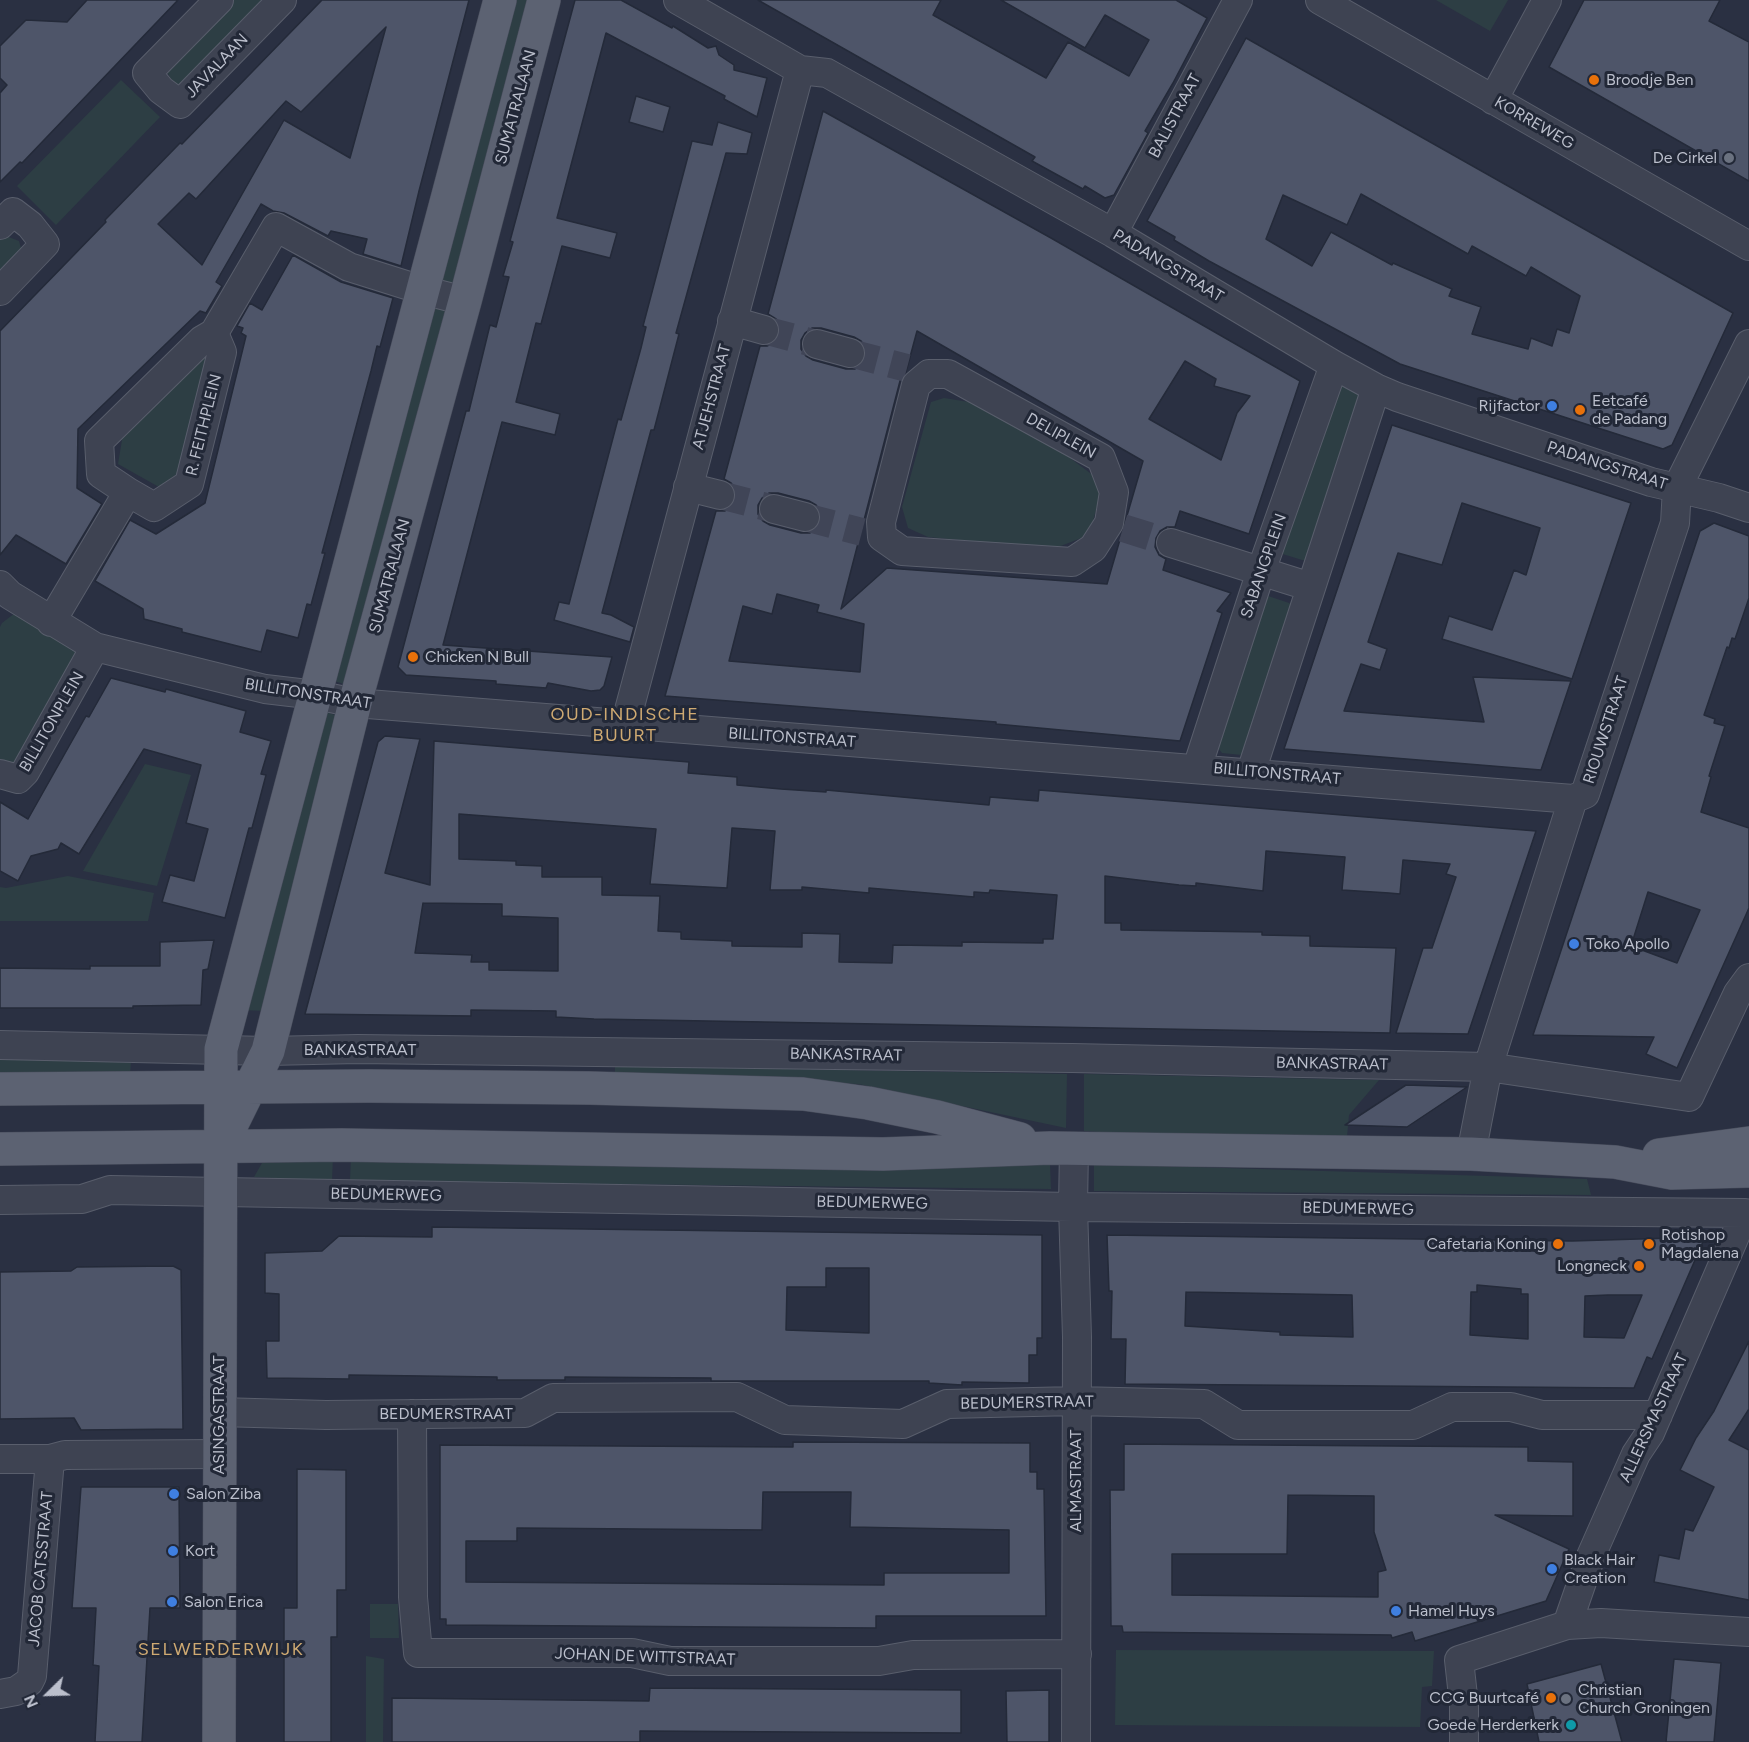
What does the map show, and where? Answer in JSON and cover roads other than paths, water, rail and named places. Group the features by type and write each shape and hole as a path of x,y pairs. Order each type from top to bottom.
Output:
{"main road":[{"name":"SUMATRALAAN","path":"236,1087 221,1050 500,0"},
{"name":"SUMATRALAAN","path":"221,1147 236,1087 268,1051 355,703 465,301 544,0"},
{"path":"0,1089 566,1088 803,1094 868,1103 937,1117 1062,1148"},
{"path":"1616,1162 1749,1143"},
{"path":"0,1149 342,1145 883,1154 1062,1148 1471,1154 1616,1162 1672,1173 1749,1171"},
{"name":"ASINGASTRAAT","path":"219,1742 221,1147"}],"street":[{"name":"JAVALAAN","path":"219,0 147,73 161,90 180,104 282,0"},
{"name":"PADANGSTRAAT","path":"678,0 800,70 827,73 1113,233 1376,388 1585,460 1749,508"},
{"name":"BALISTRAAT","path":"1113,233 1238,0"},
{"name":"KORREWEG","path":"1320,0 1749,246"},
{"path":"1493,100 1547,0"},
{"name":"ATJEHSTRAAT","path":"625,725 800,70"},
{"path":"0,225 13,212 30,225 45,244 0,291"},
{"name":"R. FEITHPLEIN","path":"214,333 222,352 189,484 154,507 101,474 99,441 202,340 214,333 276,227 349,267 423,290"},
{"path":"423,290 465,301"},
{"path":"732,321 764,330"},
{"path":"817,344 850,353"},
{"name":"RIOUWSTRAAT","path":"1471,1154 1488,1067 1572,799 1585,794 1675,523 1677,488 1749,344"},
{"name":"SABANGPLEIN","path":"1197,768 1261,572 1334,365"},
{"name":"DELIPLEIN","path":"918,371 948,374 1101,458 1114,492 1116,526 1093,548 1072,562 902,551 872,534 881,522 918,371"},
{"path":"1251,772 1376,388"},
{"path":"688,487 720,495"},
{"path":"51,621 128,492"},
{"path":"774,509 805,517"},
{"path":"1171,543 1311,587"},
{"name":"BILLITONSTRAAT","path":"3,597 51,621 95,647 265,689 316,695 355,703 1572,799"},
{"name":"BILLITONPLEIN","path":"0,774 18,779 25,772 95,647"},
{"name":"BANKASTRAAT","path":"0,1045 268,1051 358,1049 1084,1058 1488,1067 1689,1097 1738,993 1749,978"},
{"name":"ALMASTRAAT","path":"1062,1148 1073,1206 1077,1337 1076,1742"},
{"name":"BEDUMERWEG","path":"0,1200 82,1199 110,1190 1073,1206 1745,1213"},
{"name":"ALLERSMASTRAAT","path":"1567,1625 1591,1556 1636,1454 1650,1433 1745,1213"},
{"name":"BEDUMERSTRAAT","path":"219,1412 326,1415 525,1413 554,1398 737,1397 786,1420 903,1424 947,1404 1076,1401 1204,1404 1238,1425 1413,1425 1452,1407 1511,1407 1542,1415 1658,1414"},
{"name":"JOHAN DE WITTSTRAAT","path":"412,1414 413,1597 417,1653 632,1653 670,1661 879,1661 913,1655 1076,1660"},
{"path":"0,1459 50,1459 65,1455 219,1454"},
{"name":"JACOB CATSSTRAAT","path":"0,1694 16,1691 29,1682 32,1676 50,1459"},
{"path":"1464,1742 1464,1705 1459,1660 1567,1625 1601,1623 1749,1632"}],"tunnel":[{"path":"764,330 817,344"},
{"path":"850,353 907,368"},
{"path":"720,495 774,509"},
{"path":"805,517 862,532"},
{"path":"1123,528 1171,543"}],"place":[{"name":"Broodje Ben","path":"1594,80"},
{"name":"De Cirkel","path":"1729,158"},
{"name":"Rijfactor","path":"1552,406"},
{"name":"Eetcafé de Padang","path":"1580,410"},
{"name":"Chicken N Bull","path":"413,657"},
{"name":"Toko Apollo","path":"1574,944"},
{"name":"Cafetaria Koning","path":"1558,1244"},
{"name":"Rotishop Magdalena","path":"1649,1244"},
{"name":"Longneck","path":"1639,1266"},
{"name":"Salon Ziba","path":"174,1494"},
{"name":"Kort","path":"173,1551"},
{"name":"Black Hair Creation","path":"1552,1569"},
{"name":"Salon Erica","path":"172,1602"},
{"name":"Hamel Huys","path":"1396,1611"},
{"name":"CCG Buurtcafé","path":"1551,1698"},
{"name":"Christian Church Groningen","path":"1566,1699"},
{"name":"Goede Herderkerk","path":"1571,1725"}],"district":[{"name":"OUD-INDISCHE BUURT","path":"625,725"},
{"name":"SELWERDERWIJK","path":"221,1650"}]}
